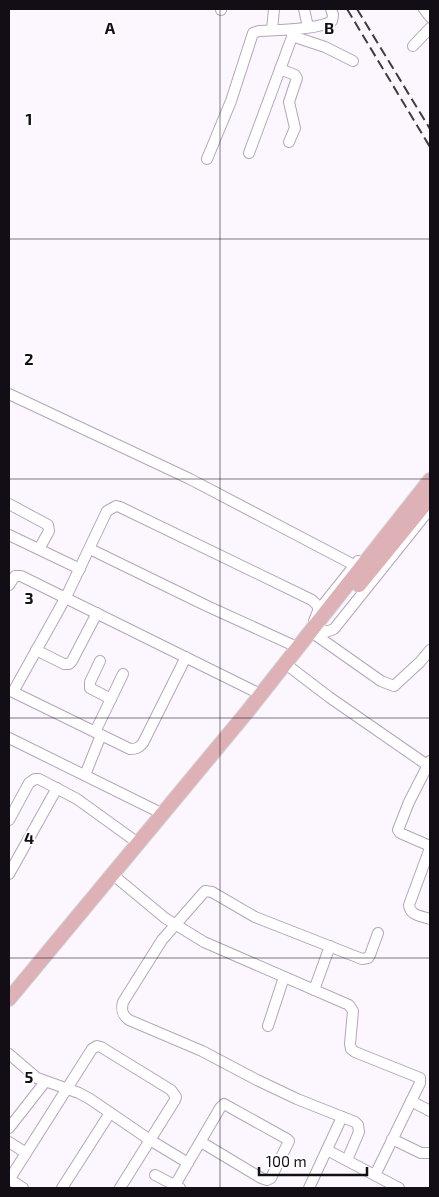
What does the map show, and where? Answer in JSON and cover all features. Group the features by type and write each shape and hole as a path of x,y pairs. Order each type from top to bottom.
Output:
{"main road":[{"path":"9,1010 291,668 320,625 430,480"},
{"path":"9,999 260,694 430,498"}],"street":[{"path":"272,30 274,9"},
{"path":"304,9 308,27"},
{"path":"249,153 294,33 308,27 330,23 333,18 331,9"},
{"path":"424,9 430,17"},
{"path":"413,46 430,28"},
{"path":"207,159 231,101 253,33 272,30 294,33 353,61"},
{"path":"280,69 295,75 297,78 289,102 295,128 289,142"},
{"path":"9,394 190,479 354,565"},
{"path":"320,625 354,565 430,470"},
{"path":"9,504 48,525 49,530 39,549"},
{"path":"186,657 139,748 130,749 11,691 66,597 108,510 116,506 287,587 315,603 320,625 326,632 334,629 430,509"},
{"path":"9,535 80,569"},
{"path":"90,548 207,606 299,648"},
{"path":"9,585 12,578 18,575 260,694"},
{"path":"36,650 64,664 69,664 97,613"},
{"path":"320,625 382,681 389,685 394,686 430,650"},
{"path":"100,661 90,682 90,688 111,699"},
{"path":"291,668 329,697 429,764 409,802 398,830 400,833 430,847 409,906 409,910 412,913 430,919"},
{"path":"85,775 111,699 123,674"},
{"path":"9,738 163,814"},
{"path":"9,820 32,780 39,779 77,799 138,843"},
{"path":"9,874 57,788"},
{"path":"118,879 174,924 204,942 352,1008 351,1048 355,1052 420,1078 420,1084 375,1175"},
{"path":"347,1160 360,1128 355,1122 257,1080 202,1052 129,1020 123,1016 122,1009 123,1002 162,940 202,893 208,890 254,917 365,959 370,955 378,933"},
{"path":"314,990 330,946"},
{"path":"268,1026 284,977"},
{"path":"23,1188 9,1180 92,1049 97,1046 172,1090 176,1096 120,1188"},
{"path":"9,1054 37,1078 90,1099 150,1140 188,1163"},
{"path":"9,1128 45,1082"},
{"path":"411,1101 430,1111"},
{"path":"156,1175 178,1187 188,1163 224,1104 289,1141 271,1178 267,1180 201,1142"},
{"path":"62,1188 110,1112"},
{"path":"310,1188 342,1117"},
{"path":"392,1139 422,1153 430,1153"},
{"path":"9,1142 26,1153"},
{"path":"328,1150 399,1188"}],"railway":[{"path":"347,9 430,147"},
{"path":"357,9 430,129"}]}
